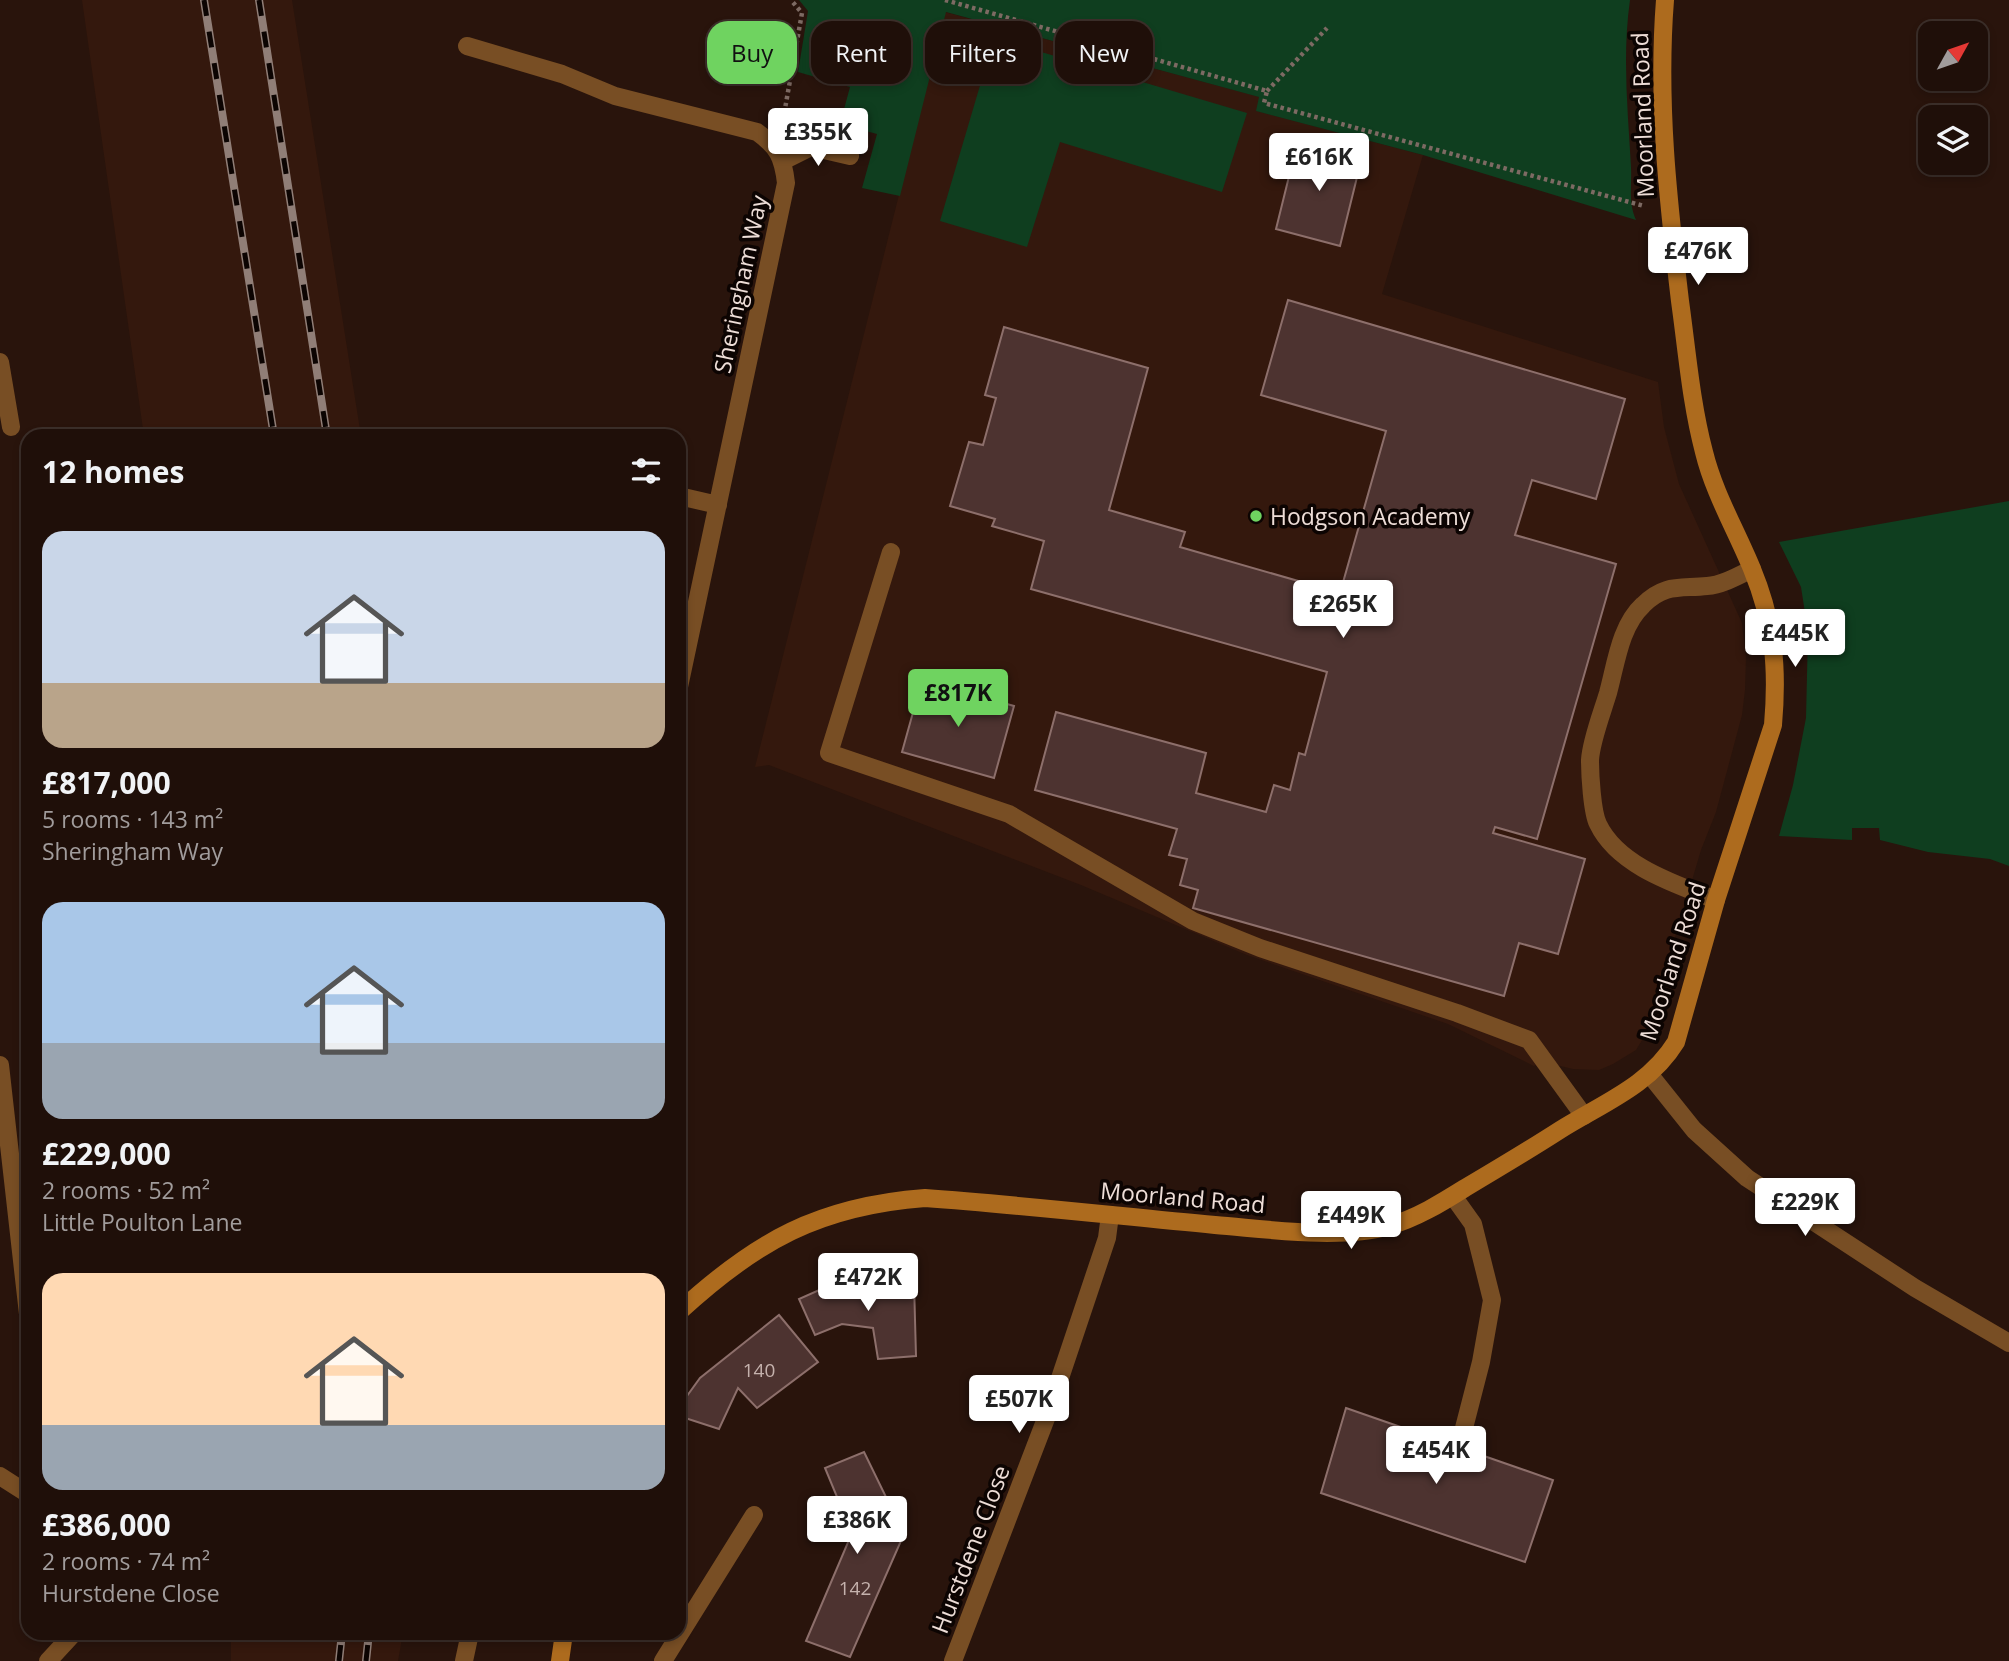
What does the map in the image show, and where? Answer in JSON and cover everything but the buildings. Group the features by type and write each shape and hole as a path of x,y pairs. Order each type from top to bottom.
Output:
{"street":[{"name":"Moorland Road","path":"686,1306 735,1263 767,1244 824,1216 886,1201 925,1198 1247,1227 1361,1232 1390,1226 1453,1196 1650,1075 1665,1061 1676,1042 1716,900 1773,725 1776,695 1775,654 1771,630 1752,569 1722,505 1704,453 1693,399 1669,213 1661,91 1665,0"},
{"path":"467,46 562,74 615,96 757,132 771,142 783,161 811,147 850,156"},
{"name":"Sheringham Way","path":"686,654 786,183 783,161"},
{"path":"0,362 11,426"},
{"path":"686,498 718,505"},
{"path":"891,552 829,753 1009,814 1193,921 1260,948 1457,1013 1529,1040 1584,1116"},
{"path":"1716,900 1670,882 1632,860 1610,843 1597,822 1590,758 1621,643 1629,623 1643,605 1660,592 1681,586 1708,586 1752,569"},
{"path":"0,1065 21,1252"},
{"path":"1650,1075 1694,1130 1747,1178 1915,1288 2009,1343"},
{"path":"1453,1196 1473,1224 1492,1300 1481,1362 1464,1428"},
{"name":"Hurstdene Close","path":"953,1661 1050,1408 1107,1238 1110,1215"},
{"path":"0,1476 21,1486"},
{"path":"686,1624 754,1515"},
{"path":"48,1661 68,1640"},
{"path":"464,1661 468,1640"},
{"path":"560,1661 563,1640"},
{"path":"663,1661 676,1640"}],"path":[{"path":"771,142 781,125 786,108 802,13 791,0"},
{"path":"945,0 1268,91"},
{"path":"1327,29 1268,91 1264,103 1669,213"}],"shaded area":[{"path":"82,0 292,0 360,429 143,429"},
{"name":"Hodgson Academy","path":"945,12 978,21 943,21"},
{"name":"Hodgson Academy","path":"1041,38 1055,42 1055,84 1153,84 1153,68 1260,97 1257,111 1423,155 1382,294 1658,382 1664,427 1679,484 1742,623 1746,657 1742,715 1716,812 1701,850 1647,1032 1636,1050 1599,1070 1573,1069 1552,1064 1547,1058 1534,1066 1448,1024 1247,955 1081,885 769,765 755,767 927,84 1041,84"},
{"path":"231,1640 402,1640 398,1661 231,1661"}],"green space":[{"path":"799,0 1630,0 1626,84 1631,200 1636,220 1423,155 1256,111 1259,97 1153,68 1153,21 1055,21 1055,42 1041,38 1041,21 979,21 946,12 944,21 925,21 925,84 928,84 900,196 862,188 877,134 840,124 850,87 840,84 911,84 911,21 811,21 811,76 798,72 808,11"},
{"path":"1041,52 1055,56 1055,84 1149,84 1247,113 1222,192 1060,142 1027,247 940,221 980,84 1041,84"},
{"path":"2009,501 2009,866 1990,859 1928,852 1880,840 1879,828 1852,828 1852,840 1779,836 1793,785 1806,718 1808,632 1801,587 1779,542"}],"railway":[{"path":"204,0 273,429"},
{"path":"259,0 326,429"},
{"path":"339,1661 341,1640"},
{"path":"366,1661 368,1640"}],"place":[{"name":"Hodgson Academy","path":"1256,516"}]}
